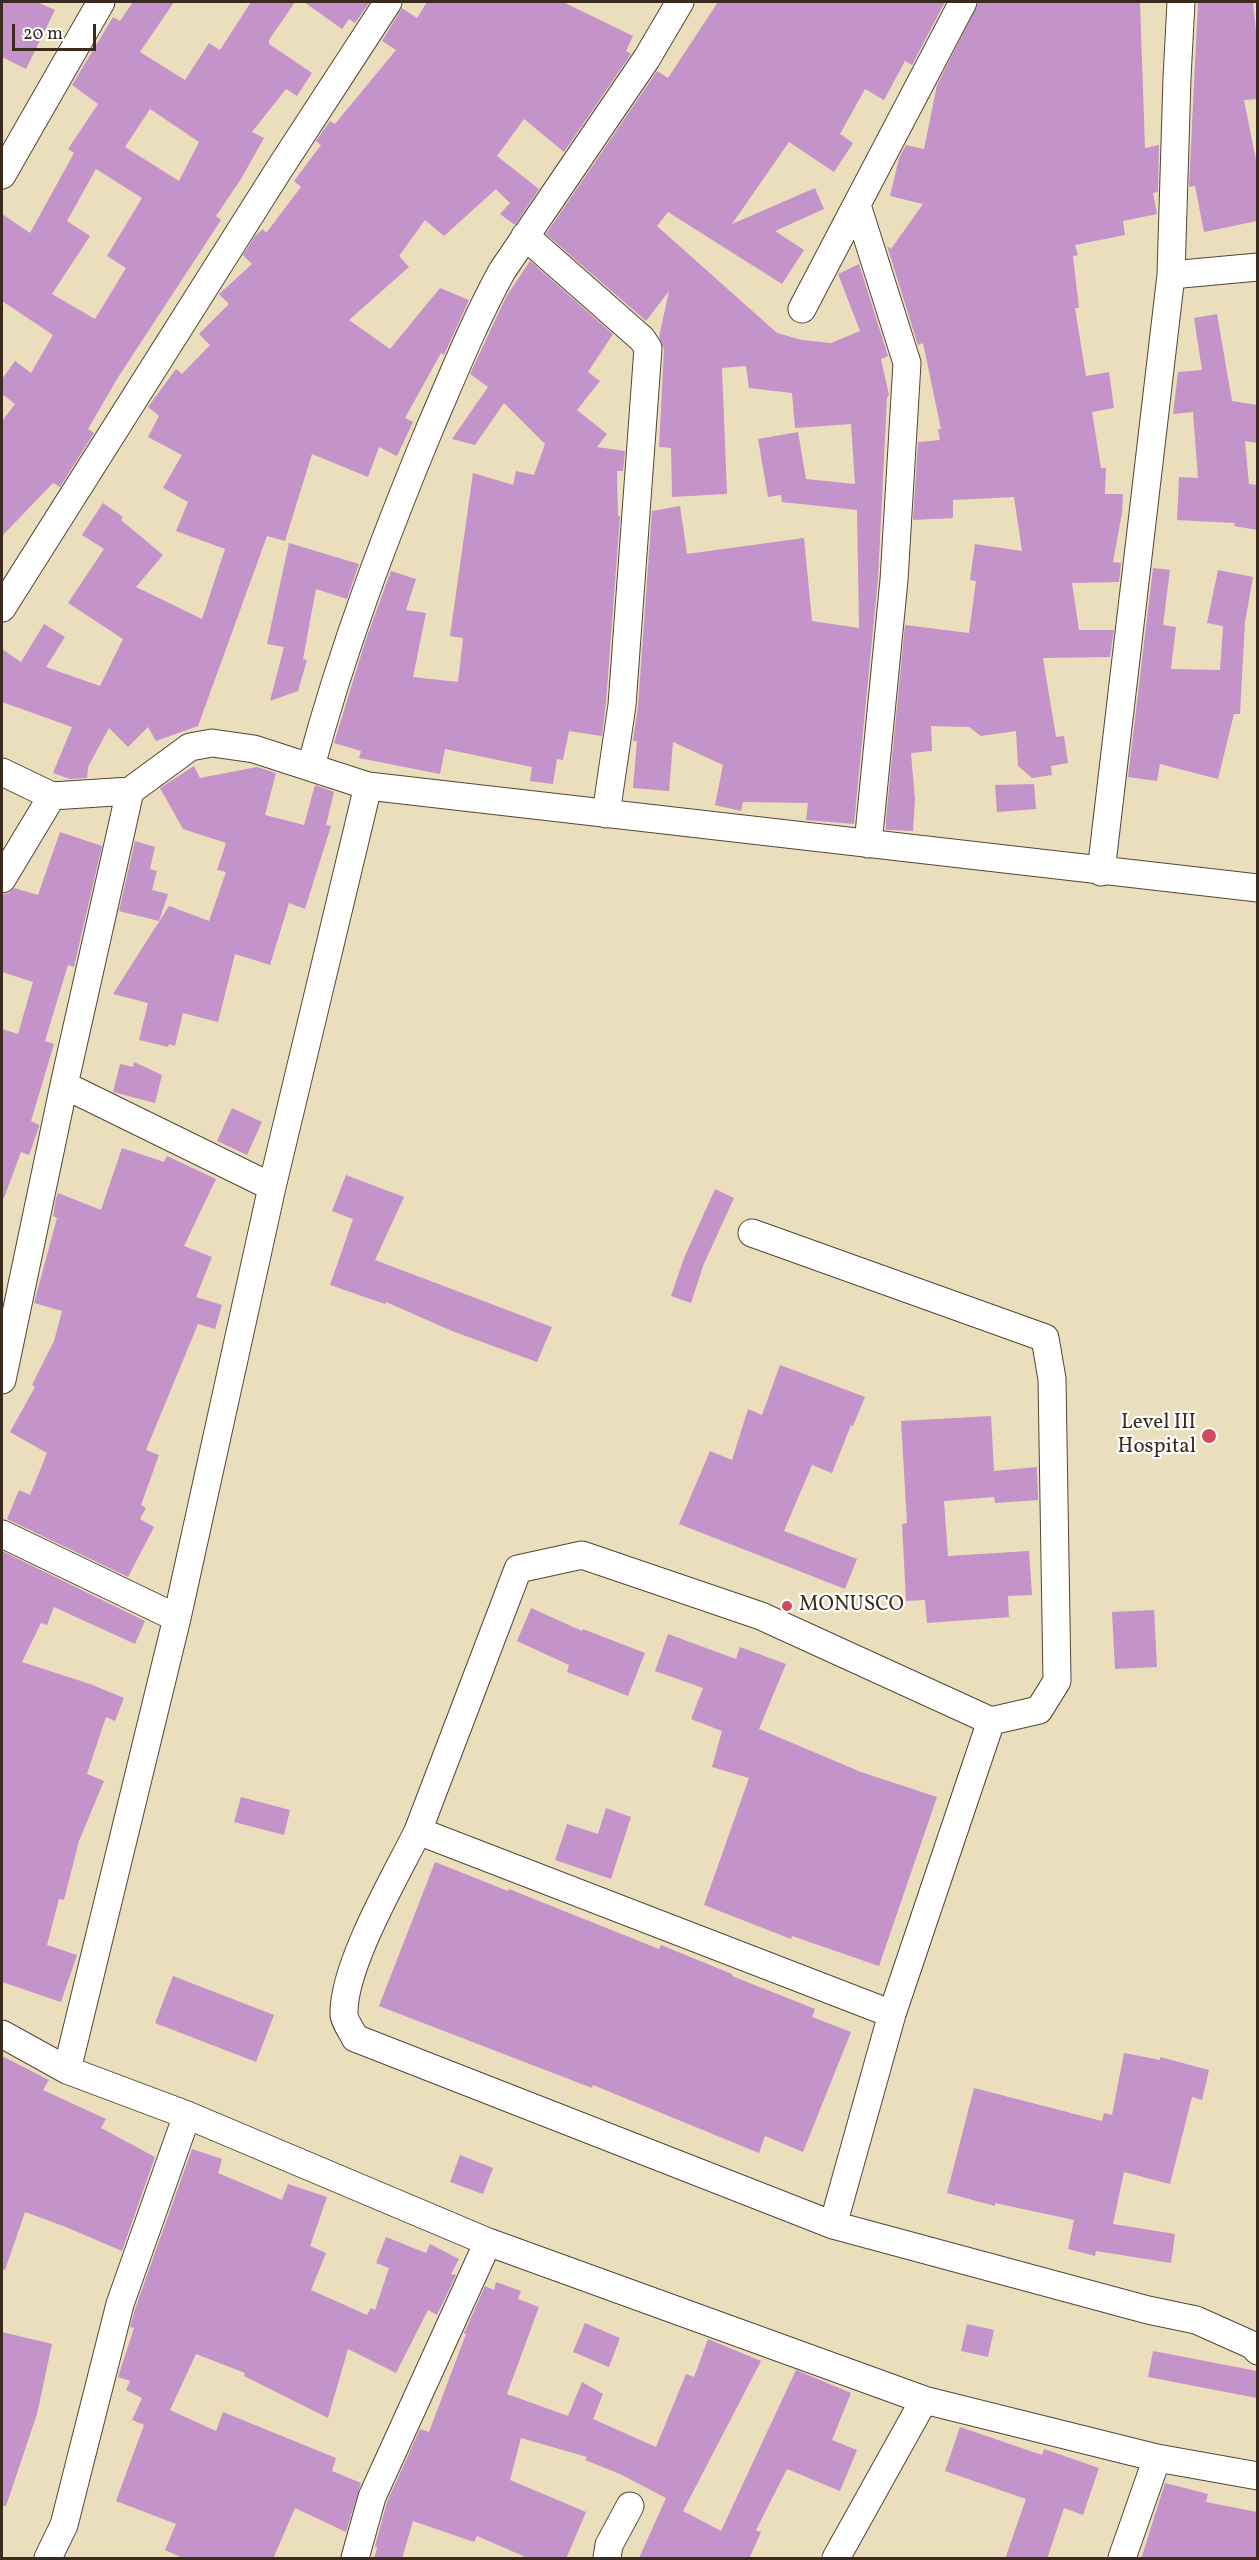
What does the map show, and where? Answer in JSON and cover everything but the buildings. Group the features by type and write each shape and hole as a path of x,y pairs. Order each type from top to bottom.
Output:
{"street":[{"path":"2,175 101,2"},
{"path":"2,608 278,171 388,2"},
{"path":"311,766 353,624 412,471 482,308 525,236 647,58 680,2"},
{"path":"802,309 963,2"},
{"path":"1101,872 1172,274 1181,2"},
{"path":"857,205 907,363 894,580 868,844"},
{"path":"525,236 642,339 648,348 622,705 606,814"},
{"path":"1172,274 1257,267"},
{"path":"2,772 52,796 130,791 190,747 212,743 254,749 368,786 1101,872 1257,888"},
{"path":"67,2070 177,1618 272,1187 368,786"},
{"path":"2,1380 64,1084 130,791"},
{"path":"2,879 52,796"},
{"path":"64,1084 272,1187"},
{"path":"752,1233 1045,1338 1052,1379 1057,1681 1039,1710 991,1721 761,1616 582,1555 518,1569 418,1831 371,1925 347,1985 344,2016 355,2038 833,2225 1148,2310 1196,2320 1252,2345 1257,2351"},
{"path":"2,1534 177,1618"},
{"path":"833,2225 892,2014 991,1721"},
{"path":"418,1831 892,2014"},
{"path":"2,2034 67,2070 187,2115 488,2242 924,2400 1156,2458 1257,2476"},
{"path":"48,2559 64,2525 120,2304 187,2115"},
{"path":"355,2559 372,2497 488,2242"},
{"path":"836,2559 924,2400"},
{"path":"1122,2559 1156,2458"},
{"path":"607,2559 609,2545 630,2506"}],"place":[{"name":"Level III Hospital","path":"1209,1436"},
{"name":"MONUSCO","path":"787,1606"}]}
